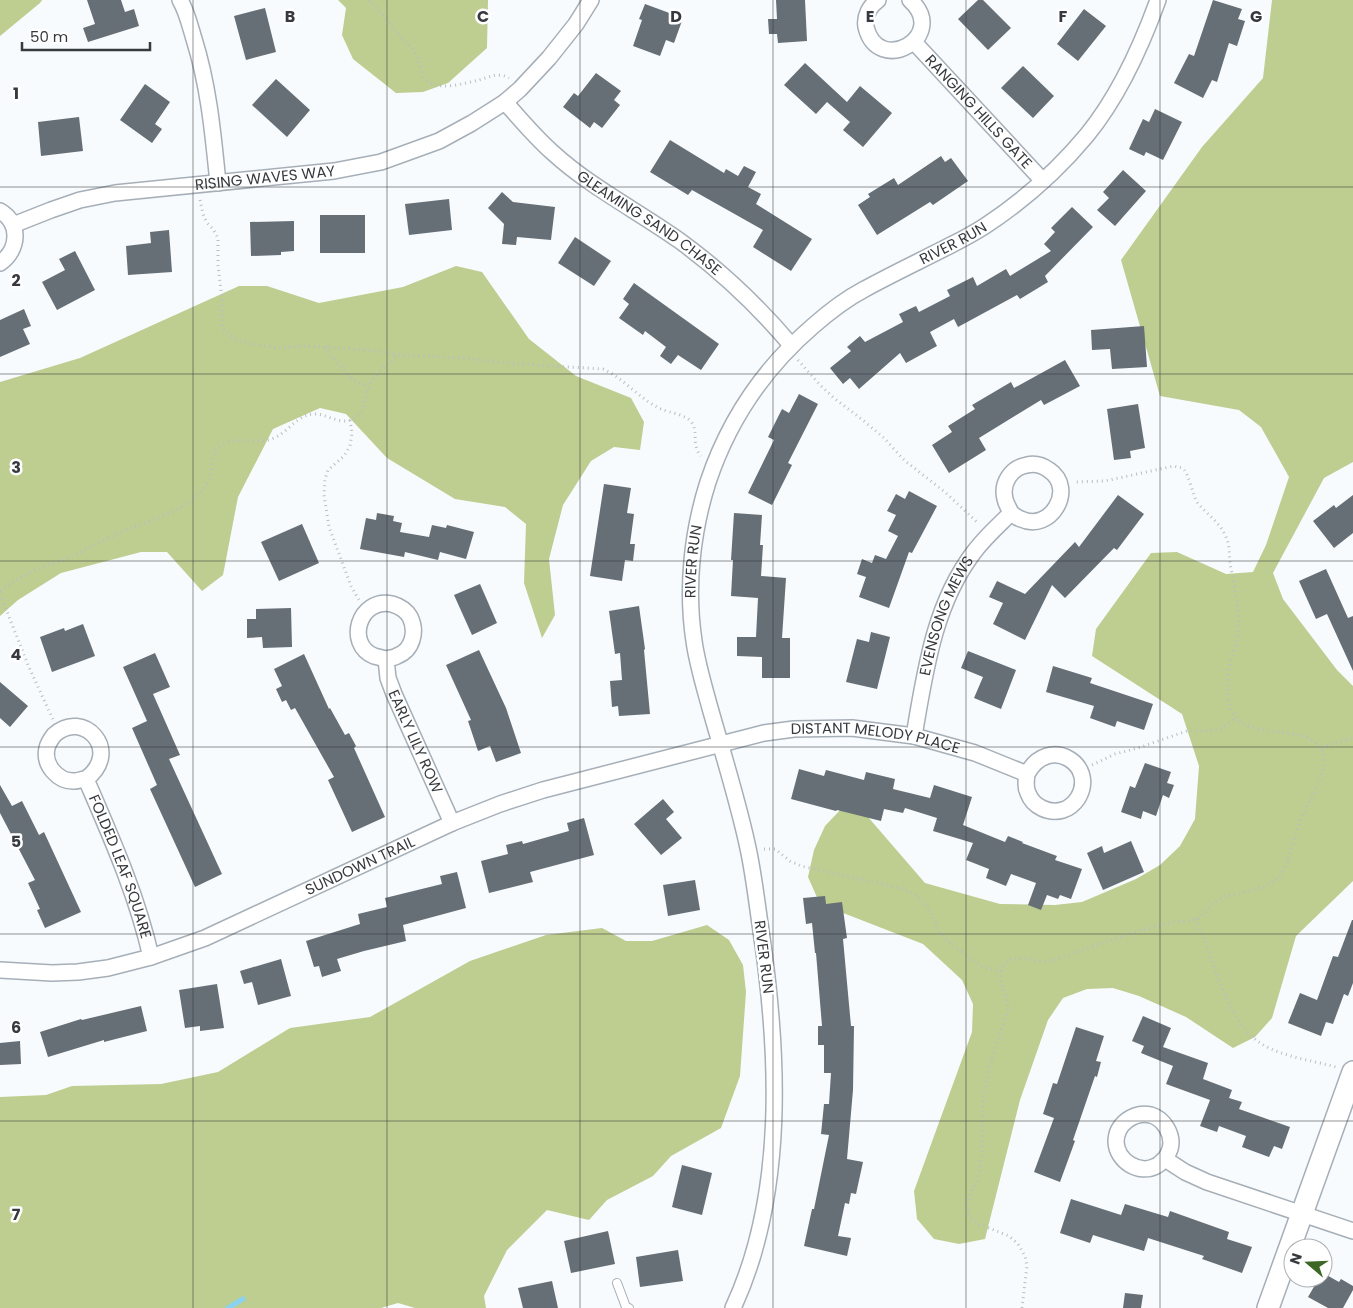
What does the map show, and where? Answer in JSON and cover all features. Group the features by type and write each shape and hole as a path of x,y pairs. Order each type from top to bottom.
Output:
{"street":[{"path":"180,0 199,54 209,98 218,183"},
{"name":"RISING WAVES WAY","path":"13,225 80,200 115,193 334,172 381,162 439,141 505,102 520,89 549,58 576,24 591,0"},
{"name":"RANGING HILLS GATE","path":"878,0 868,11 866,24 868,35 875,44 884,49 896,51 914,42 921,26 921,16 917,7 910,0"},
{"name":"RIVER RUN","path":"734,1308 752,1257 762,1219 768,1179 773,1114 774,1056 769,985 748,849 694,642 690,607 693,543 707,484 731,428 748,398 766,372 789,347 840,303 980,230 1012,207 1068,157 1089,133 1132,64 1158,0"},
{"name":"RANGING HILLS GATE","path":"914,42 1043,181"},
{"name":"GLEAMING SAND CHASE","path":"505,102 534,135 580,175 679,241 716,269 770,320 789,347"},
{"path":"0,211 3,212 13,225 16,238 12,253 0,263"},
{"path":"1031,464 1042,466 1054,474 1061,491 1060,500 1053,513 1044,519 1032,522 1021,520 1011,512 1005,501 1004,490 1008,478 1013,471 1031,464"},
{"name":"EVENSONG MEWS","path":"914,736 931,646 950,592 974,552 1011,512"},
{"path":"386,603 398,606 408,614 414,625 413,636 408,648 398,656 386,659 374,656 366,650 360,642 358,631 361,619 366,611 374,605 386,603"},
{"name":"EARLY LILY ROW","path":"386,659 388,678 394,694 452,824"},
{"name":"FOLDED LEAF SQUARE","path":"78,726 89,731 100,745 100,762 94,773 86,779 74,782 61,778 52,772 47,760 46,749 50,739 60,730 78,726"},
{"name":"DISTANT MELODY PLACE","path":"720,744 794,728 852,728 914,736 975,753 1027,774"},
{"name":"SUNDOWN TRAIL","path":"0,970 52,973 78,972 108,968 151,957 205,938 452,824 500,804 543,790 720,744"},
{"path":"1051,755 1065,756 1080,770 1083,781 1081,792 1075,803 1065,809 1054,812 1045,810 1034,803 1028,794 1027,774 1032,766 1042,757 1051,755"},
{"name":"FOLDED LEAF SQUARE","path":"86,779 124,869 143,924 151,957"},
{"path":"1268,1308 1353,1072"},
{"path":"1165,1159 1185,1172 1207,1182 1353,1231"}],"lane":[{"path":"617,1282 626,1307 629,1308"}],"path":[{"path":"369,0 416,55 422,67 424,78 430,82 446,86 480,80 494,75 502,75 508,77 520,89"},
{"path":"199,185 203,214 218,238 218,266 223,329 237,340 279,348 299,346 324,347 380,351 397,355 468,358 520,364 603,369 613,373 651,404 692,422 696,436 696,446 700,456 715,464"},
{"path":"324,347 354,380 368,387"},
{"path":"789,347 820,385 864,420 904,460 946,493 990,534"},
{"path":"60,730 37,686 0,593 17,579 43,566 68,558 183,506 195,498 205,487 212,471 212,459 216,449 221,444 235,440 264,441 275,438 305,416 316,414 340,421 356,417 361,412 368,387 397,355"},
{"path":"350,420 352,434 350,446 344,456 328,470 325,479 324,495 329,527 351,586 366,611"},
{"path":"1022,1308 1027,1266 1025,1256 1018,1244 1009,1236 978,1224 968,1216 967,1207 968,1197 979,1172 983,1144 983,1102 987,1081 1008,1008 1000,972 1004,964 1014,958 1051,961 1124,936 1174,922 1191,921 1201,916 1213,903 1226,896 1265,886 1279,878 1287,863 1299,824 1320,780 1324,765 1322,748 1314,741 1302,736 1258,729 1243,724 1236,717 1230,706 1228,677 1238,633 1239,618 1227,539 1221,527 1196,499 1186,472 1182,468 1174,466 1105,481 1059,483"},
{"path":"1080,770 1114,754 1187,731 1212,731 1223,728 1236,717"},
{"path":"1322,748 1353,738"},
{"path":"748,849 775,850 790,861 801,866 904,889 926,904 940,932 952,945 981,966 1000,972"},
{"path":"1196,919 1230,1007 1242,1028 1254,1039 1269,1048 1353,1072"}],"green space":[{"path":"0,0 42,0 0,36"},
{"path":"338,0 488,0 487,48 448,83 423,92 396,93 353,59 342,35 346,8"},
{"path":"1272,0 1353,0 1353,462 1324,478 1273,573 1283,599 1337,670 1353,686 1353,881 1296,936 1272,1018 1255,1037 1233,1048 1186,1017 1139,996 1113,988 1087,989 1063,998 1048,1020 1020,1100 985,1239 959,1244 934,1239 917,1219 914,1191 972,1032 973,1004 962,980 923,944 820,904 808,877 814,850 825,826 844,806 868,817 925,883 1000,904 1055,905 1082,902 1136,879 1160,865 1180,846 1195,819 1199,766 1182,714 1092,656 1096,629 1151,553 1177,552 1226,574 1253,572 1266,545 1289,477 1261,427 1239,410 1160,396 1121,260 1202,147 1263,78"},
{"path":"456,266 482,272 529,339 576,376 631,398 644,422 640,450 614,447 591,461 563,505 549,559 555,615 542,638 524,583 526,524 505,507 455,499 387,458 346,414 320,408 273,429 238,497 223,575 202,591 167,552 141,552 61,573 18,600 0,616 0,382 80,358 239,286 267,286 319,303 403,287"},
{"path":"707,925 729,940 743,965 746,992 740,1076 721,1128 671,1156 653,1176 607,1200 589,1220 547,1210 507,1250 484,1296 486,1308 415,1308 398,1303 381,1308 0,1308 0,1097 46,1095 72,1086 161,1084 218,1072 290,1028 370,1017 470,961 546,935 602,928 626,941 652,941"}],"building":[{"path":"87,0 121,0 125,12 134,9 139,26 88,42 83,28 95,24"},
{"path":"776,0 805,0 807,41 778,43 777,34 769,34 768,19 777,19"},
{"path":"978,0 983,0 1011,28 988,50 958,19"},
{"path":"1213,0 1242,9 1238,19 1245,21 1237,46 1229,43 1217,82 1212,80 1203,98 1174,83 1189,54 1194,56"},
{"path":"645,4 683,18 674,43 666,40 660,56 633,46 642,20 639,19"},
{"path":"265,8 276,52 246,60 234,16"},
{"path":"1084,9 1106,26 1078,61 1057,44"},
{"path":"805,63 847,102 860,86 892,113 863,147 843,130 850,122 827,102 816,114 784,85"},
{"path":"1023,66 1054,96 1033,118 1001,88"},
{"path":"596,73 621,91 614,100 620,105 602,128 594,122 590,128 563,107 574,93 578,96"},
{"path":"276,79 310,110 287,137 252,105"},
{"path":"145,84 170,102 155,124 162,129 152,143 120,120"},
{"path":"1155,109 1182,122 1163,160 1146,152 1144,156 1129,149 1143,119 1149,122"},
{"path":"79,117 83,151 41,156 38,122"},
{"path":"670,140 724,173 726,169 738,176 744,166 756,172 748,187 761,194 756,204 812,239 791,271 753,247 763,230 692,190 688,195 650,172"},
{"path":"941,156 945,162 951,158 968,181 933,205 930,202 877,235 858,205 870,197 868,194 894,178 898,185"},
{"path":"1123,170 1146,191 1115,226 1097,210 1109,198 1103,192"},
{"path":"502,192 513,202 555,207 551,240 517,237 516,245 502,244 504,224 488,208"},
{"path":"449,199 452,230 409,235 405,204"},
{"path":"1072,207 1093,227 1045,276 1048,282 1020,299 1017,295 958,327 954,319 930,332 937,346 906,363 900,353 859,389 850,378 843,384 830,368 851,351 847,347 860,336 865,342 903,322 899,314 916,306 919,312 950,296 947,290 973,277 977,286 1006,269 1010,276 1051,251 1044,244 1055,232 1051,228"},
{"path":"320,215 365,215 365,253 320,253"},
{"path":"294,221 294,251 281,252 281,255 251,256 250,222"},
{"path":"169,230 172,272 128,275 126,246 151,243 150,232"},
{"path":"575,237 611,261 594,286 558,263"},
{"path":"75,251 95,290 57,310 42,282 65,270 59,259"},
{"path":"634,283 719,344 701,370 678,355 671,364 660,356 666,347 645,331 643,335 619,318 629,304 623,299"},
{"path":"24,309 31,326 23,329 30,344 0,357 0,320"},
{"path":"1144,326 1147,367 1112,369 1110,349 1092,350 1091,330"},
{"path":"1065,360 1080,386 1044,405 1041,400 979,438 986,450 949,473 932,445 952,432 948,426 975,409 972,405 1011,382 1014,388"},
{"path":"799,394 818,404 788,463 792,465 772,505 748,493 774,440 768,437 782,409 789,413"},
{"path":"1138,404 1145,448 1130,451 1131,458 1114,460 1107,409"},
{"path":"604,484 631,488 627,513 634,514 630,544 635,544 633,561 625,560 622,581 590,576"},
{"path":"909,491 937,506 912,553 909,552 889,608 859,597 866,577 857,574 862,559 872,563 875,555 886,559 898,536 888,531 896,515 887,511 896,494 905,499"},
{"path":"1118,495 1144,514 1117,550 1114,548 1065,598 1052,585 1025,640 993,624 1003,603 989,597 997,581 1025,594 1075,542 1079,547"},
{"path":"1353,495 1353,533 1334,548 1313,521 1334,505 1336,508"},
{"path":"377,513 394,516 393,521 402,523 400,532 429,537 432,525 446,528 447,525 474,532 466,559 440,552 438,560 405,552 404,557 360,549 366,518 376,520"},
{"path":"734,513 762,515 760,545 763,545 761,576 786,578 782,638 790,638 790,678 762,678 762,657 737,656 737,637 756,637 758,598 731,596"},
{"path":"302,524 319,563 279,581 261,542"},
{"path":"1326,569 1348,618 1353,616 1353,671 1327,614 1316,619 1299,581"},
{"path":"480,584 497,623 472,635 454,595"},
{"path":"639,606 645,649 650,714 619,716 618,706 612,707 610,681 622,680 620,653 615,654 609,611"},
{"path":"291,608 292,647 263,648 262,637 247,638 247,619 256,619 256,609"},
{"path":"83,624 95,656 52,672 40,637 64,628 65,631"},
{"path":"871,632 890,637 877,689 846,682 857,639 869,642"},
{"path":"479,650 506,708 521,753 496,762 490,746 478,751 468,721 471,720 446,665"},
{"path":"968,651 1016,670 1001,709 974,698 983,677 961,668"},
{"path":"155,653 170,687 153,694 180,755 169,759 222,874 195,887 150,789 157,785 132,728 147,721 123,667"},
{"path":"304,654 329,709 345,735 349,733 356,746 354,748 385,817 352,832 328,780 334,777 295,708 291,710 286,700 282,702 276,689 282,686 274,669"},
{"path":"1053,666 1092,678 1090,683 1153,704 1144,730 1117,721 1115,727 1090,718 1094,706 1046,692"},
{"path":"0,682 28,706 10,727 0,718"},
{"path":"1145,763 1171,772 1167,783 1174,785 1169,798 1163,795 1156,816 1143,811 1141,819 1121,812 1130,786 1135,788"},
{"path":"799,769 824,776 826,770 864,780 866,772 895,779 893,789 930,798 934,785 972,797 963,825 1005,842 1008,836 1057,856 1055,860 1082,869 1071,899 1060,895 1058,899 1047,895 1041,910 1028,905 1036,883 1011,874 1006,886 986,878 989,869 966,860 973,843 933,831 937,818 905,808 903,813 884,809 881,821 791,799"},
{"path":"0,785 12,806 22,801 39,835 44,832 81,912 45,928 37,910 40,909 28,883 35,880 0,813"},
{"path":"663,799 674,812 666,819 682,838 661,855 634,824"},
{"path":"584,818 594,855 530,872 533,882 489,893 481,861 508,854 506,845 522,841 523,844 569,831 567,823"},
{"path":"1131,841 1144,872 1103,890 1087,853 1102,846 1104,853"},
{"path":"457,872 466,908 403,925 406,941 337,959 341,971 322,977 319,966 314,967 306,941 360,924 358,914 387,907 385,898 442,884 440,876"},
{"path":"695,880 700,910 668,916 663,885"},
{"path":"825,896 826,904 842,902 847,938 843,939 851,1026 854,1026 853,1090 847,1159 863,1162 856,1194 851,1193 849,1204 845,1203 838,1236 851,1238 847,1256 804,1246 812,1209 814,1209 829,1135 821,1134 824,1104 829,1104 831,1073 824,1073 824,1045 818,1045 818,1026 822,1026 816,953 812,923 806,924 803,898"},
{"path":"1352,920 1353,983 1348,996 1344,994 1333,1024 1326,1022 1321,1036 1288,1023 1300,993 1317,1000 1333,956 1338,957"},
{"path":"281,959 291,996 258,1005 252,982 244,984 240,971"},
{"path":"217,984 224,1028 200,1031 200,1026 185,1028 179,990"},
{"path":"141,1006 147,1031 104,1042 104,1040 48,1057 40,1032 81,1019"},
{"path":"1143,1016 1171,1028 1163,1047 1208,1063 1203,1079 1232,1090 1229,1098 1242,1102 1239,1109 1290,1127 1282,1149 1274,1146 1269,1157 1242,1147 1246,1136 1219,1126 1217,1132 1200,1126 1210,1100 1166,1084 1173,1066 1141,1053 1144,1046 1132,1041"},
{"path":"1076,1027 1104,1036 1096,1061 1101,1062 1097,1077 1095,1076 1060,1182 1034,1172 1054,1118 1043,1114 1053,1083 1057,1084"},
{"path":"20,1041 21,1064 0,1065 0,1043"},
{"path":"682,1165 712,1173 702,1215 672,1207"},
{"path":"1071,1199 1121,1215 1125,1204 1168,1217 1170,1211 1229,1232 1227,1239 1252,1247 1242,1273 1202,1259 1204,1256 1148,1238 1144,1251 1093,1235 1090,1243 1060,1233"},
{"path":"608,1231 615,1264 571,1273 564,1241"},
{"path":"678,1250 683,1281 640,1287 636,1257"},
{"path":"1333,1279 1339,1282 1341,1279 1353,1286 1353,1290 1343,1308 1328,1308 1308,1297 1313,1288 1333,1288"},
{"path":"552,1281 558,1308 523,1308 518,1288"},
{"path":"1125,1293 1143,1295 1141,1308 1123,1308"}],"waterway":[{"path":"228,1308 243,1299"}]}
